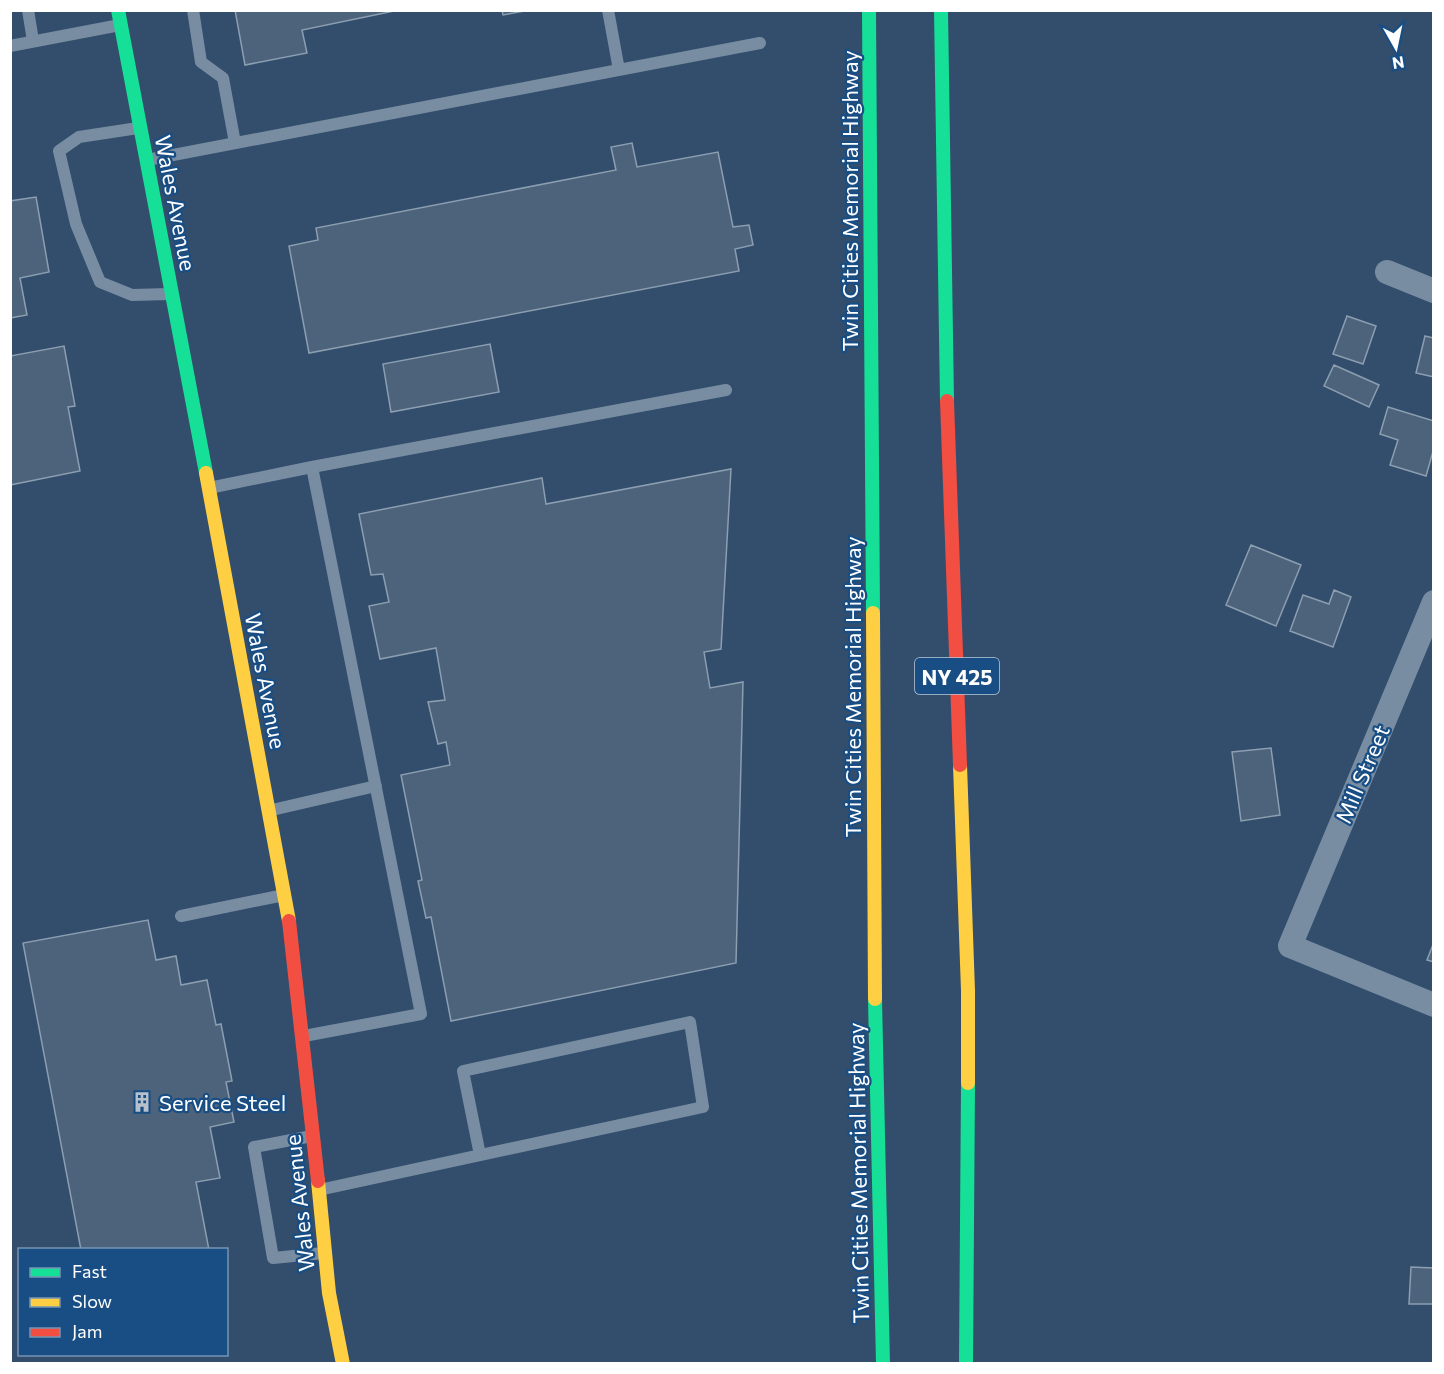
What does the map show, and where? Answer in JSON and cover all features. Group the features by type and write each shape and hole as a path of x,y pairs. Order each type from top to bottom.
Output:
{"main road":[{"name":"Wales Avenue","path":"118,10 285,895 303,1036 329,1293 343,1364"},
{"name":"Twin Cities Memorial Highway","path":"869,10 875,980 883,1364"},
{"name":"NY 425","path":"941,10 945,335 968,991 966,1364"}],"street":[{"path":"1387,272 1434,291"},
{"name":"Mill Street","path":"1434,602 1290,946 1434,1005"}],"lane":[{"path":"28,10 33,40"},
{"path":"193,10 201,62 223,78 235,143"},
{"path":"608,10 619,70"},
{"path":"10,45 121,25"},
{"path":"146,160 760,43"},
{"path":"140,128 79,137 59,151 76,224 99,282 132,295 172,294"},
{"path":"208,489 312,467 726,390"},
{"path":"303,1036 421,1014 312,467"},
{"path":"270,810 376,786"},
{"path":"181,916 285,895"},
{"path":"318,1190 703,1107 690,1022 463,1071 480,1155"},
{"path":"313,1136 254,1148 273,1258 325,1252"}],"building":[{"path":"235,10 399,10 302,30 307,53 245,65"},
{"path":"502,10 530,10 503,15"},
{"path":"632,143 637,167 718,152 733,227 749,225 753,245 735,249 739,271 309,353 289,246 318,240 316,228 616,170 611,147"},
{"path":"36,197 49,272 20,278 27,315 10,318 10,201"},
{"path":"1347,316 1376,326 1363,364 1333,354"},
{"path":"1425,336 1434,338 1434,377 1416,373"},
{"path":"490,344 499,392 391,412 383,364"},
{"path":"64,346 75,406 68,407 80,471 10,485 10,356"},
{"path":"1334,365 1379,385 1369,407 1324,386"},
{"path":"1388,407 1434,421 1434,448 1426,476 1390,465 1398,440 1380,434"},
{"path":"731,469 721,649 704,652 710,688 743,682 736,963 451,1021 431,917 426,918 418,881 422,880 401,775 450,765 446,742 438,744 428,702 445,700 436,648 380,659 369,606 389,602 383,574 371,575 359,514 542,478 546,504"},
{"path":"1251,545 1301,565 1276,626 1226,605"},
{"path":"1334,590 1351,597 1333,647 1290,631 1303,595 1329,604"},
{"path":"1271,748 1280,815 1241,821 1232,752"},
{"name":"Service Steel","path":"148,920 156,960 176,956 181,985 207,980 216,1025 221,1024 232,1081 226,1082 234,1122 210,1127 220,1178 196,1182 209,1248 81,1248 23,943"},
{"path":"1434,942 1434,962 1427,960"},
{"path":"1411,1267 1434,1268 1434,1304 1409,1304"}],"traffic: fast":[{"path":"118,10 206,473"},
{"path":"869,10 873,613"},
{"path":"941,10 947,401"},
{"path":"875,999 883,1364"},
{"path":"966,1364 968,1083"}],"traffic: slow":[{"path":"206,473 289,921"},
{"path":"873,613 875,999"},
{"path":"960,765 968,991 968,1083"},
{"path":"318,1181 329,1293 343,1364"}],"traffic: jam":[{"path":"947,401 960,765"},
{"path":"289,921 318,1181"}],"place":[{"name":"Service Steel","path":"142,1102"}]}
